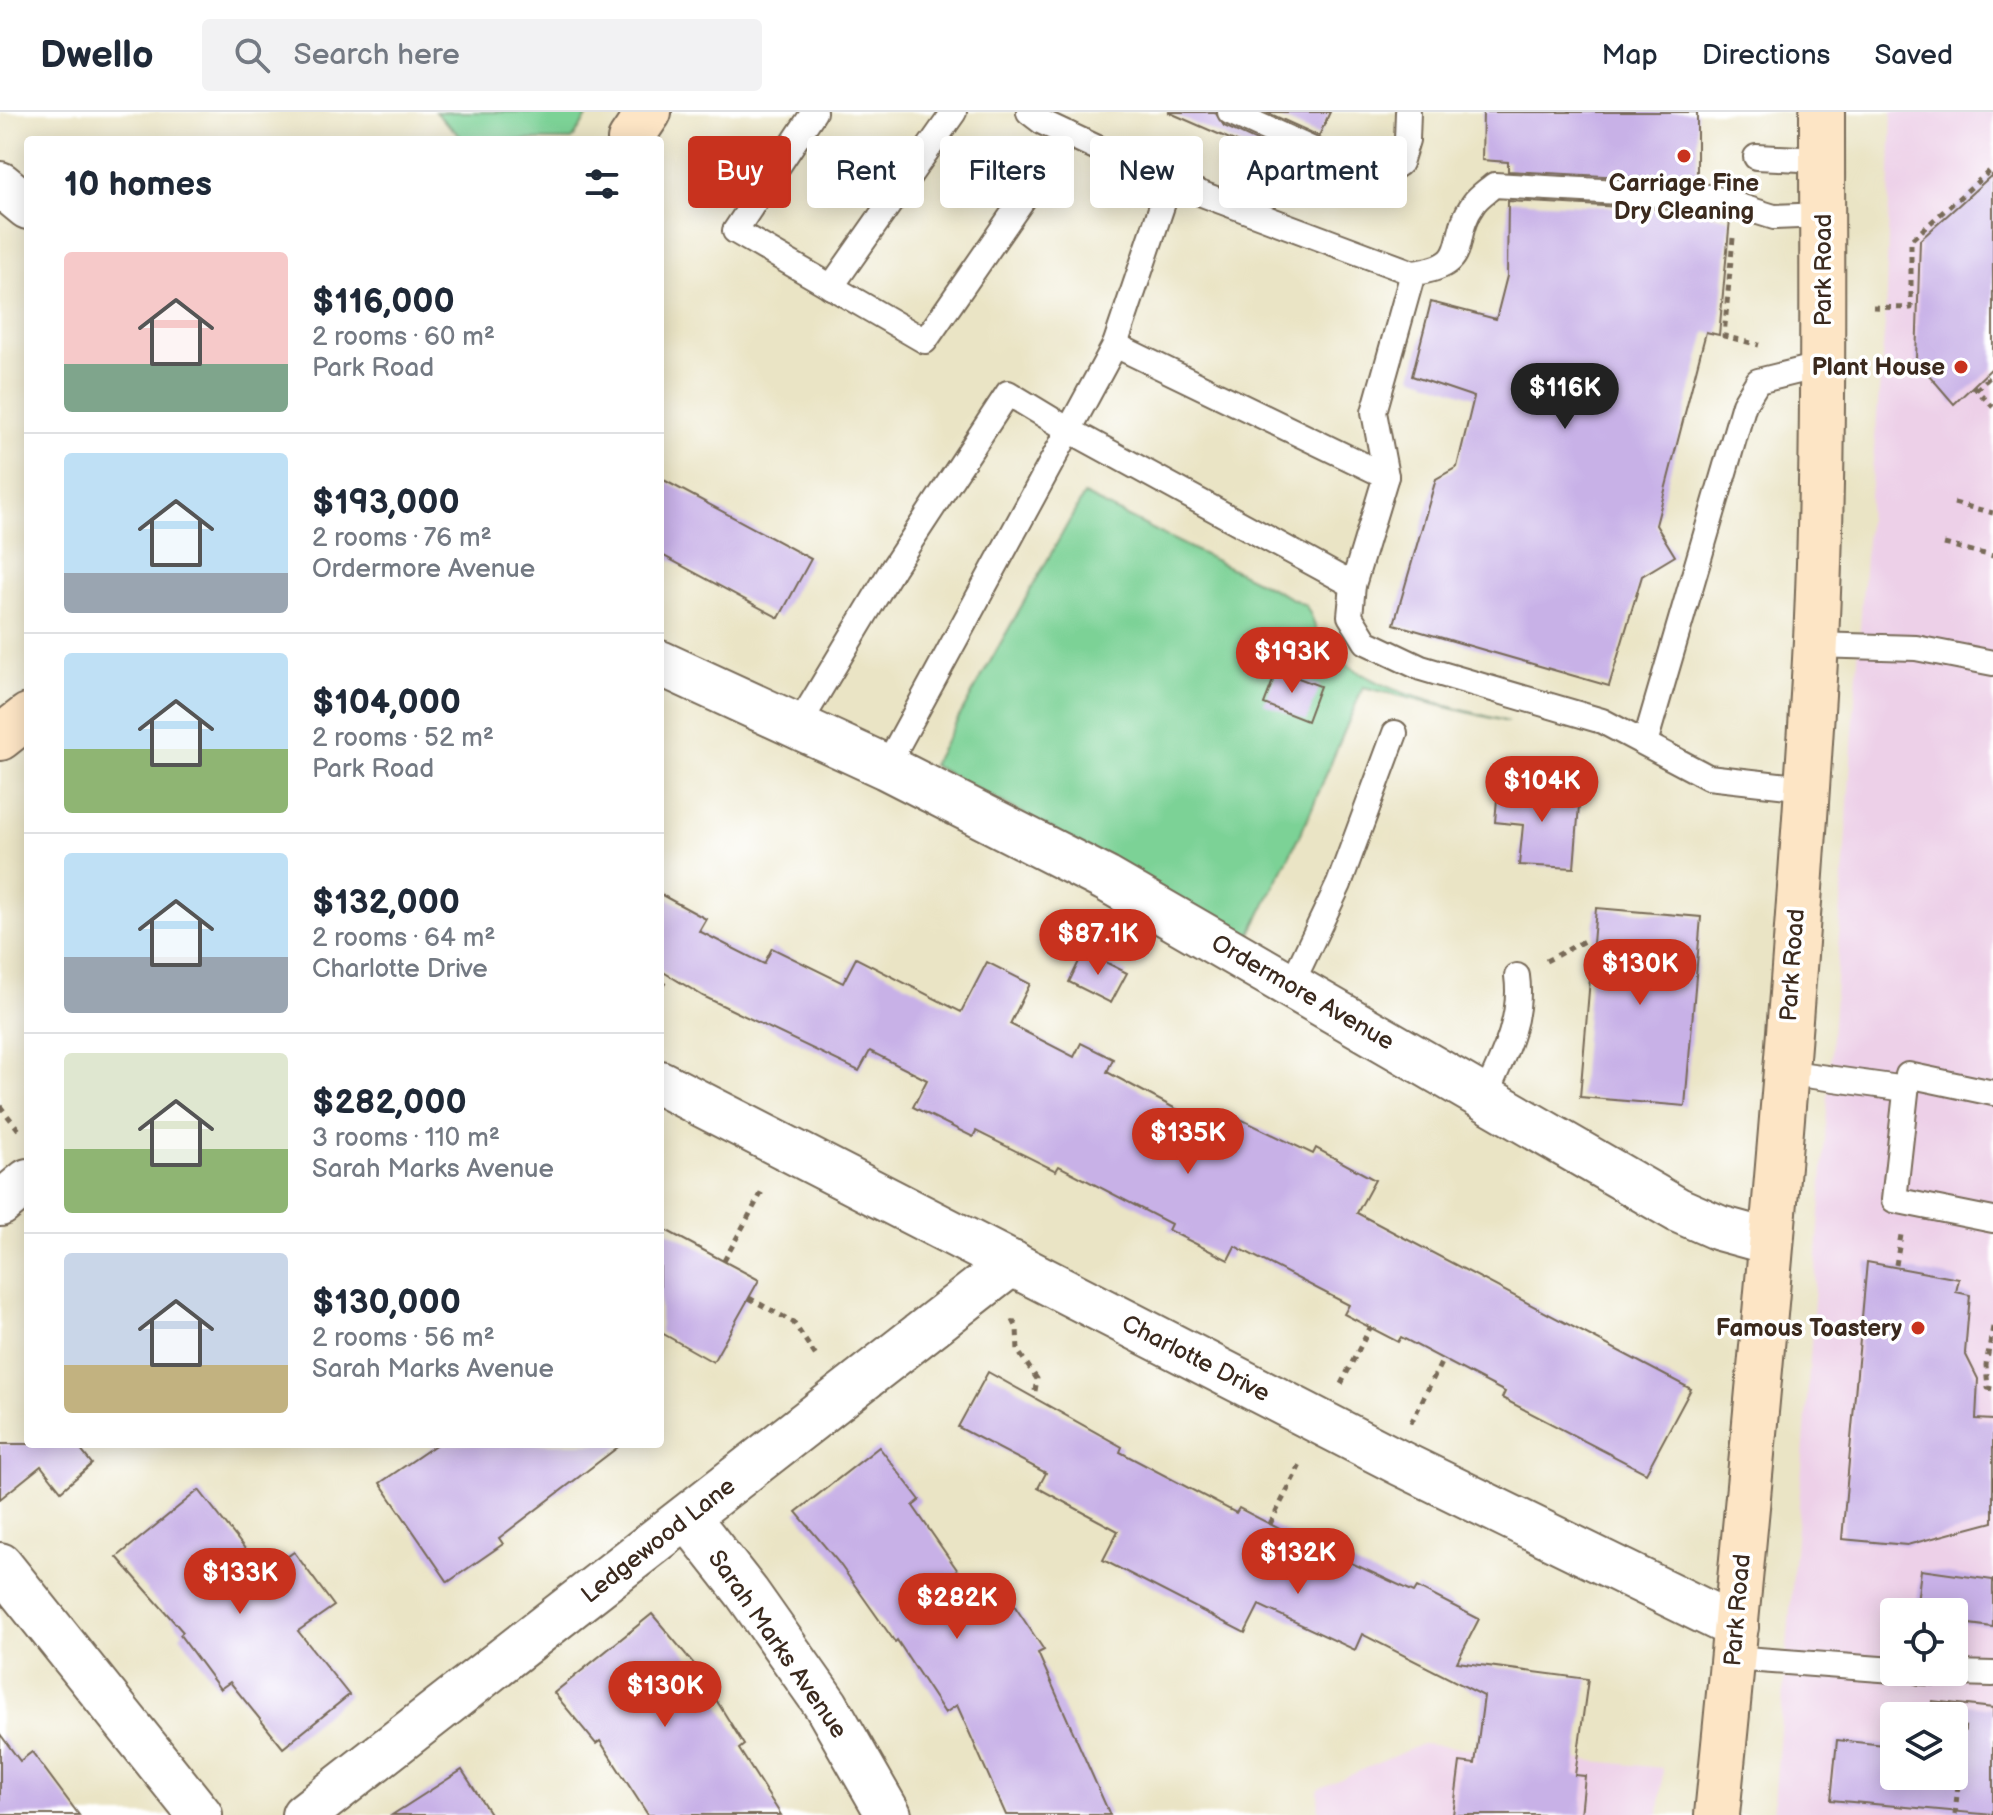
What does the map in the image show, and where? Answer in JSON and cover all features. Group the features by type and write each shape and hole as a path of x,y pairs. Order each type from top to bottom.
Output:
{"street":[{"path":"633,136 649,112"},
{"name":"Park Road","path":"1717,1815 1770,1242 1806,788 1823,365 1822,112"},
{"path":"0,184 24,204"},
{"name":"Ordermore Avenue","path":"664,665 886,767 1106,879 1678,1210 1719,1228 1770,1242"},
{"path":"0,738 24,719"},
{"name":"Charlotte Drive","path":"664,1085 1402,1464 1734,1642"},
{"path":"0,1204 24,1184"},
{"name":"Ledgewood Lane","path":"304,1815 1012,1263"},
{"name":"Sarah Marks Avenue","path":"688,1518 747,1593 826,1705 889,1815"},
{"path":"0,1565 200,1815"}],"lane":[{"path":"814,112 735,231 925,341 1068,134"},
{"path":"831,287 954,112"},
{"path":"1029,112 1090,144"},
{"path":"1230,112 1357,170 1382,175 1400,163 1407,140 1408,112"},
{"path":"1756,157 1822,160"},
{"path":"1203,194 1413,273 1437,270 1457,255 1465,221 1475,201 1494,185 1710,197 1774,217 1823,215"},
{"path":"886,767 1115,345 1161,208"},
{"path":"1413,273 1374,412 1386,476 1353,585 1350,616 1366,642 1421,668 1602,721 1708,777 1806,788"},
{"path":"1115,345 1386,476"},
{"path":"1645,743 1744,404 1758,381 1823,365"},
{"path":"798,726 893,568 1008,393 1069,430 1353,585"},
{"path":"1814,645 1916,648 1993,663"},
{"path":"1291,985 1339,884 1395,733"},
{"path":"1484,1098 1509,1044 1520,999 1517,976"},
{"path":"1784,1072 1906,1089"},
{"path":"1993,1093 1908,1075 1894,1200 1993,1220"},
{"path":"1734,1642 1880,1668"},
{"path":"1968,1673 1993,1674"}],"path":[{"path":"1873,307 1911,308 1911,240 1993,168"},
{"path":"1734,229 1724,336 1767,347"},
{"path":"1993,374 1975,388 1993,407"},
{"path":"1954,503 1993,513"},
{"path":"1944,544 1993,556"},
{"path":"1517,976 1588,939"},
{"path":"0,1106 22,1134"},
{"path":"724,1261 763,1190"},
{"path":"749,1298 793,1322 819,1361"},
{"path":"1013,1320 1017,1328 1018,1351 1037,1379 1034,1397"},
{"path":"1993,1327 1986,1365 1988,1388 1993,1389"},
{"path":"1340,1386 1370,1328"},
{"path":"1411,1423 1443,1359"},
{"path":"1270,1524 1302,1461"},
{"path":"1955,1815 1957,1790"}],"shaded area":[{"path":"1892,112 1993,112 1993,1815 1773,1815 1805,1431 1866,541 1885,324"},
{"path":"1422,1744 1663,1768 1659,1815 1319,1815 1318,1789"}],"green space":[{"path":"435,112 590,112 575,136 460,136"},
{"path":"1084,495 1305,605 1323,643 1362,674 1410,695 1508,722 1363,687 1307,820 1247,941 1120,865 932,765"}],"building":[{"path":"1168,112 1215,112 1224,126 1246,136 1223,136"},
{"path":"1266,112 1330,112 1319,136"},
{"path":"1483,112 1697,112 1697,181 1508,171 1508,162 1482,160"},
{"path":"1993,174 1993,367 1954,404 1916,360 1920,240"},
{"path":"1508,201 1697,211 1730,219 1719,335 1706,332 1656,525 1675,556 1642,576 1609,686 1394,624 1436,479 1457,467 1474,397 1412,376 1431,302 1496,319 1507,276"},
{"path":"664,480 811,559 779,618 664,556"},
{"path":"1277,670 1320,686 1307,721 1264,704"},
{"path":"1498,787 1580,793 1574,868 1519,865 1523,825 1495,822"},
{"path":"664,896 706,919 699,931 764,964 772,948 843,983 856,958 961,1012 987,962 1030,984 1010,1024 1074,1057 1081,1043 1113,1059 1107,1072 1217,1131 1226,1112 1313,1154 1316,1148 1375,1180 1357,1213 1691,1389 1646,1473 1502,1398 1505,1392 1401,1337 1398,1342 1344,1314 1349,1305 1235,1246 1228,1260 1168,1230 1171,1224 1059,1166 1056,1171 976,1131 973,1137 913,1107 927,1080 870,1051 859,1071 703,996 664,972"},
{"path":"1596,908 1701,917 1685,1106 1580,1097"},
{"path":"1084,951 1127,973 1111,1003 1069,982"},
{"path":"664,1229 759,1280 713,1362 664,1334"},
{"path":"1867,1262 1959,1279 1956,1292 1970,1295 1965,1353 1978,1379 1976,1419 1993,1420 1993,1522 1907,1545 1842,1539"},
{"path":"988,1372 1122,1447 1120,1452 1236,1513 1239,1508 1414,1592 1417,1587 1479,1619 1457,1662 1588,1679 1575,1775 1585,1776 1581,1815 1453,1815 1460,1762 1475,1764 1484,1696 1362,1634 1355,1650 1259,1605 1245,1633 1103,1560 1118,1531 1038,1488 1046,1473 958,1427"},
{"path":"0,1444 24,1444 24,1448 79,1448 92,1464 61,1491 41,1466 0,1499"},
{"path":"879,1447 920,1500 913,1506 985,1610 1008,1596 1044,1650 1038,1653 1110,1815 1006,1815 957,1705 945,1713 897,1640 895,1642 839,1563 796,1512"},
{"path":"431,1448 617,1448 499,1538 503,1544 448,1582 380,1483"},
{"path":"199,1490 264,1573 294,1552 334,1606 298,1631 349,1695 283,1748 230,1682 220,1689 180,1635 183,1632 117,1557"},
{"path":"1921,1570 1993,1580 1993,1627 1968,1624 1968,1598 1918,1598"},
{"path":"652,1614 694,1664 744,1745 739,1749 781,1815 648,1815 600,1741 596,1744 554,1693"},
{"path":"1968,1705 1993,1708 1993,1815 1831,1800 1837,1740 1880,1745 1880,1790 1968,1790"},
{"path":"0,1734 20,1761 32,1752 79,1815 0,1815"},
{"path":"462,1770 491,1815 392,1815"}],"place":[{"name":"Carriage Fine Dry Cleaning","path":"1684,156"},
{"name":"Plant House","path":"1961,367"},
{"name":"Famous Toastery","path":"1918,1328"}]}
